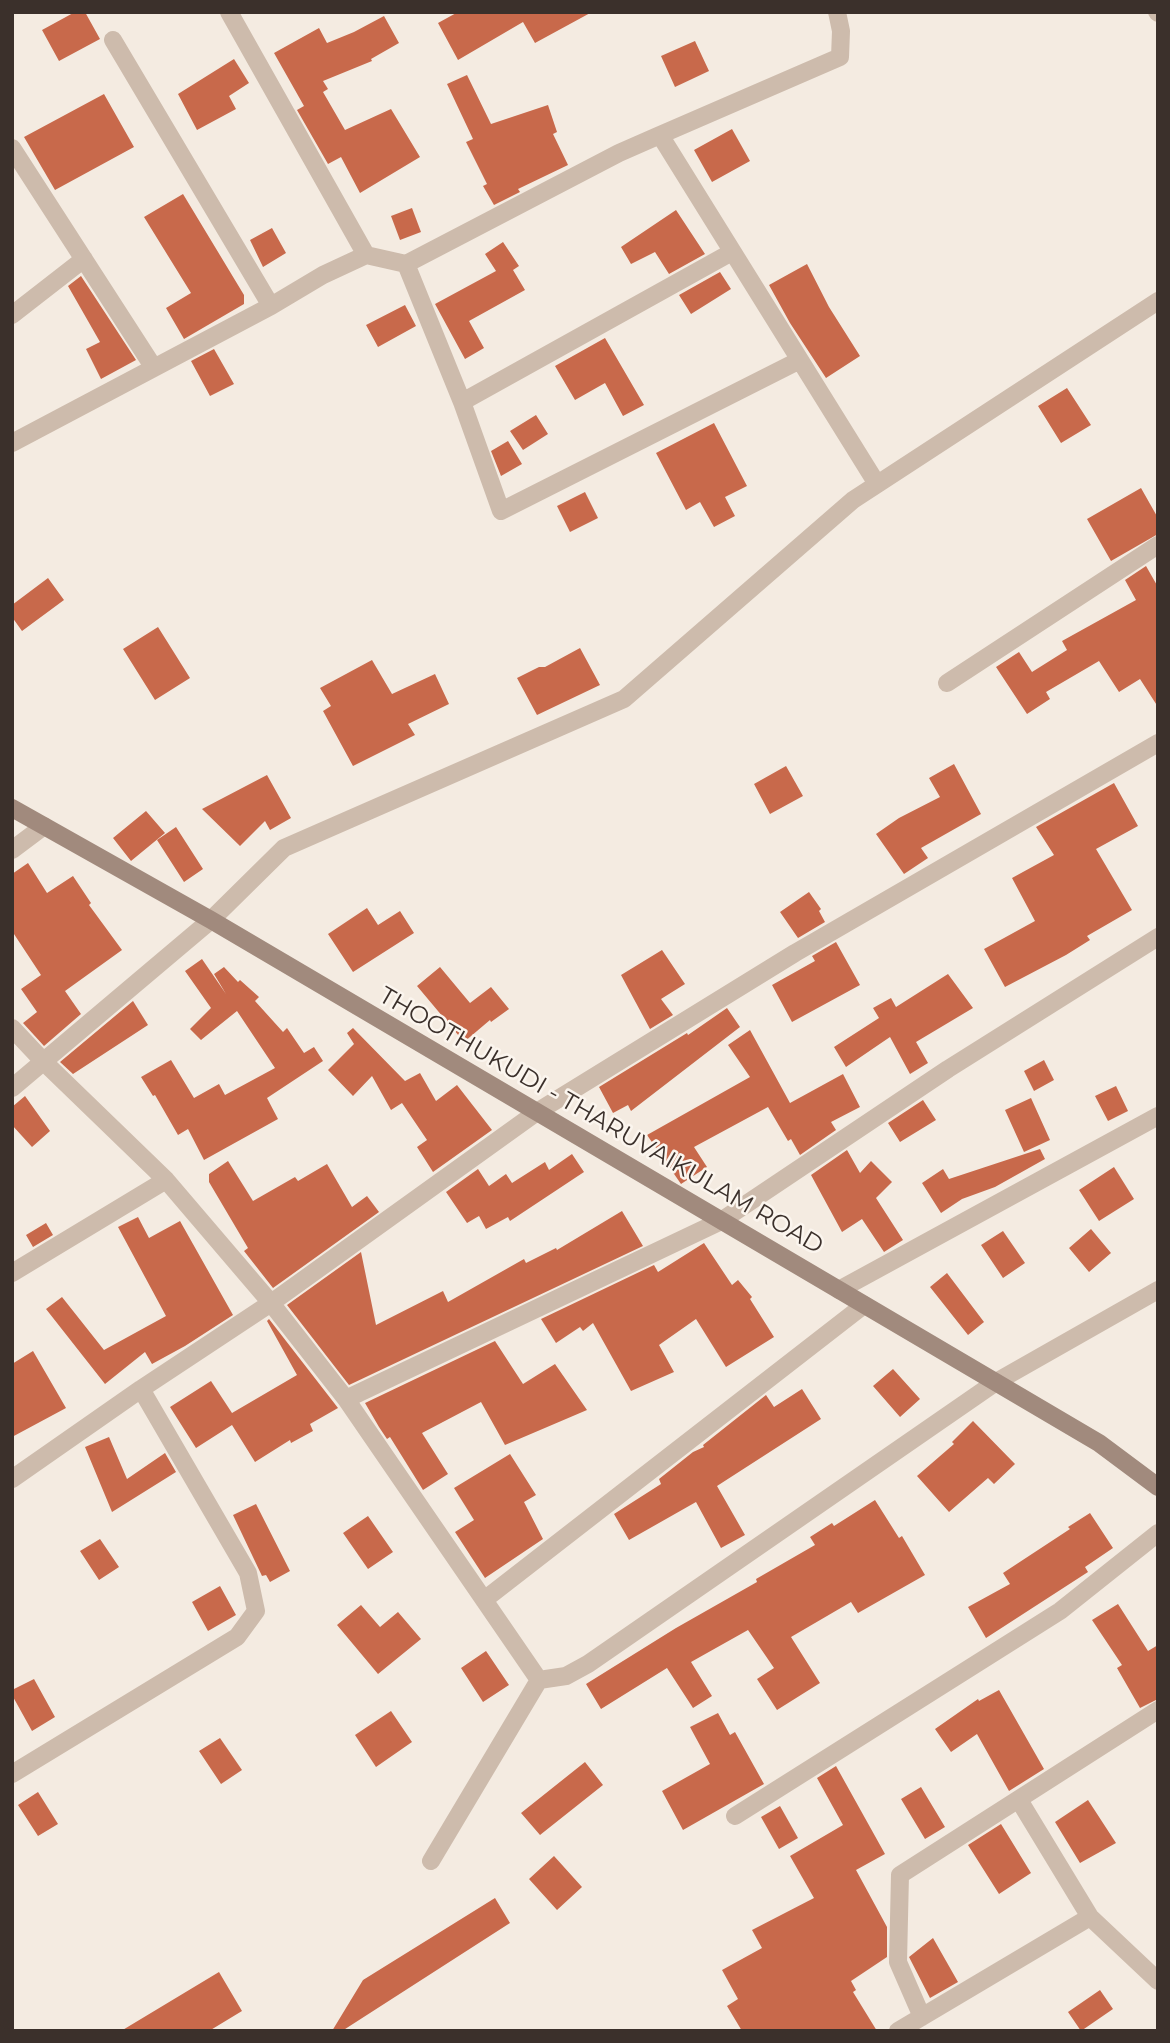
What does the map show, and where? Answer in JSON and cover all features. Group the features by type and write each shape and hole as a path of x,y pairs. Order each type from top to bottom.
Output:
{"main road":[{"name":"THOOTHUKUDI - THARUVAIKULAM ROAD","path":"12,808 211,920 1099,1443 1158,1487"}],"street":[{"path":"229,12 366,255"},
{"path":"12,443 271,306 314,280 366,255 406,264 619,153 840,57 841,31 837,12"},
{"path":"113,40 271,306"},
{"path":"660,135 877,484"},
{"path":"12,148 154,369"},
{"path":"462,402 732,252"},
{"path":"12,315 84,259"},
{"path":"406,264 462,402 501,511 800,360"},
{"path":"12,1088 211,920 284,848 624,699 853,500 1158,301"},
{"path":"947,683 1158,545"},
{"path":"12,1479 271,1303 537,1112 795,953 1158,743"},
{"path":"12,850 44,826"},
{"path":"346,1399 721,1220 947,1069 1158,937"},
{"path":"12,1028 166,1180 271,1303 346,1399 540,1680"},
{"path":"839,1290 1158,1116"},
{"path":"12,1273 166,1180"},
{"path":"540,1680 566,1676 589,1664 996,1382 1158,1290"},
{"path":"484,1600 864,1305"},
{"path":"12,1773 237,1637 256,1612 248,1573 141,1389"},
{"path":"735,1816 1060,1611 1158,1533"},
{"path":"431,1861 540,1680"},
{"path":"922,2017 898,1962 900,1875 1158,1710"},
{"path":"1019,1800 1090,1917 1158,1982"},
{"path":"898,2031 1090,1917"}],"building":[{"path":"75,12 85,12 100,39 59,61 42,30"},
{"path":"458,12 592,12 535,43 523,22 458,60 438,23"},
{"path":"384,16 399,43 371,59 372,61 323,81 328,89 323,92 345,130 391,109 420,157 360,193 341,157 328,164 297,110 304,106 274,53 319,28 327,43"},
{"path":"695,41 709,71 675,87 661,56"},
{"path":"234,59 249,83 229,96 236,109 197,130 178,94"},
{"path":"467,75 491,124 548,105 557,132 553,134 568,165 518,189 520,192 494,205 483,186 487,184 466,142 473,139 447,84"},
{"path":"104,94 134,147 55,190 24,137"},
{"path":"732,129 750,161 712,182 694,150"},
{"path":"183,194 244,295 244,304 184,339 166,308 191,293 144,217"},
{"path":"412,208 421,232 400,240 391,216"},
{"path":"676,210 705,254 669,274 655,252 631,264 621,247"},
{"path":"272,228 286,253 263,267 250,240"},
{"path":"503,242 519,266 513,270 525,290 469,321 484,348 465,359 435,304 496,271 485,254"},
{"path":"807,264 829,307 860,356 826,378 769,285"},
{"path":"720,272 731,289 691,314 679,295"},
{"path":"81,276 136,360 101,379 86,349 100,342 68,286"},
{"path":"405,305 416,326 378,347 366,325"},
{"path":"605,338 644,405 623,416 605,383 575,400 555,366"},
{"path":"214,349 234,384 210,396 191,361"},
{"path":"1067,388 1091,425 1061,443 1038,406"},
{"path":"536,415 548,434 523,450 510,431"},
{"path":"714,423 747,486 725,497 735,516 714,527 700,502 686,510 656,453"},
{"path":"508,441 522,464 501,476 491,451"},
{"path":"1141,488 1158,518 1158,534 1111,561 1087,519"},
{"path":"585,492 598,518 570,532 557,506"},
{"path":"1146,566 1158,587 1158,707 1140,679 1119,692 1099,661 1046,692 1050,699 1027,714 996,667 1019,652 1032,672 1067,650 1062,641 1136,600 1125,580"},
{"path":"48,578 64,600 22,631 12,617 12,605"},
{"path":"158,627 190,678 155,700 123,649"},
{"path":"580,648 600,685 537,715 517,678 539,667 545,667"},
{"path":"372,660 392,694 435,674 449,704 408,724 415,735 353,766 323,711 331,706 320,688"},
{"path":"954,764 981,814 921,848 928,858 904,874 876,834 899,818 940,797 929,778"},
{"path":"786,766 803,796 770,814 754,784"},
{"path":"267,775 291,818 270,830 265,821 240,846 202,809"},
{"path":"1114,783 1138,826 1096,849 1132,910 1087,936 1090,940 1066,955 1005,987 984,949 1035,921 1012,878 1054,855 1036,827"},
{"path":"146,811 165,833 131,861 113,838"},
{"path":"176,827 203,869 184,882 157,840"},
{"path":"28,863 47,893 73,876 91,903 89,905 122,950 65,991 81,1014 44,1046 23,1023 37,1012 21,989 41,975 12,931 12,874"},
{"path":"809,892 821,909 819,911 825,922 798,938 780,912"},
{"path":"367,908 378,925 400,911 414,933 353,972 328,934"},
{"path":"836,942 860,985 792,1022 772,985 815,961 812,956"},
{"path":"662,950 685,984 661,999 673,1015 650,1029 621,975"},
{"path":"202,959 226,994 214,974 224,967 238,982 240,980 259,997 255,1001 283,1032 287,1028 304,1053 314,1047 323,1061 267,1098 278,1119 204,1160 188,1129 178,1135 155,1095 153,1096 141,1077 171,1060 194,1098 219,1084 225,1095 275,1068 237,1011 201,1040 190,1029 211,1008 185,971"},
{"path":"440,967 470,1003 491,987 509,1009 491,1022 490,1020 464,1042 417,986"},
{"path":"948,974 973,1008 916,1042 928,1063 910,1074 890,1037 846,1067 834,1047 879,1018 873,1008 891,998 896,1007"},
{"path":"133,1001 148,1025 73,1074 60,1062"},
{"path":"727,1008 740,1027 631,1111 628,1105 613,1113 599,1087 687,1033 688,1035"},
{"path":"353,1028 405,1081 420,1073 436,1101 457,1085 492,1130 433,1172 417,1147 427,1140 402,1103 391,1110 372,1076 353,1096 328,1070 354,1044 347,1033"},
{"path":"750,1030 790,1103 843,1074 860,1107 831,1122 836,1130 800,1155 791,1139 788,1141 768,1107 694,1147 707,1167 681,1184 647,1135 750,1077 728,1045"},
{"path":"1044,1060 1054,1080 1034,1091 1024,1071"},
{"path":"1116,1086 1128,1111 1108,1121 1095,1096"},
{"path":"25,1096 50,1131 32,1147 12,1125 12,1107"},
{"path":"1031,1098 1050,1140 1024,1152 1005,1110"},
{"path":"923,1100 936,1120 900,1142 888,1123"},
{"path":"1040,1149 1045,1159 995,1187 962,1199 941,1213 922,1183 943,1169 949,1179"},
{"path":"847,1150 860,1173 871,1161 892,1182 876,1198 903,1240 884,1252 862,1219 842,1232 811,1175"},
{"path":"572,1154 584,1172 510,1221 508,1217 486,1229 479,1216 467,1223 446,1192 478,1169 489,1186 506,1174 512,1183 545,1162 549,1170"},
{"path":"228,1161 253,1201 295,1177 298,1181 327,1164 352,1207 367,1196 379,1212 273,1288 244,1251 248,1248 209,1182 209,1174"},
{"path":"1114,1167 1134,1199 1099,1221 1079,1190"},
{"path":"622,1211 643,1246 349,1385 287,1305 361,1252 376,1325 443,1291 448,1302 524,1259 526,1263 556,1248 557,1250"},
{"path":"138,1217 149,1238 180,1221 233,1315 152,1364 145,1352 105,1384 46,1309 62,1297 104,1350 166,1316 118,1227"},
{"path":"46,1223 53,1235 33,1247 26,1235"},
{"path":"1091,1229 1111,1253 1089,1272 1069,1248"},
{"path":"1003,1231 1025,1263 1003,1278 981,1245"},
{"path":"704,1243 732,1285 738,1280 752,1297 750,1299 774,1337 726,1367 696,1319 659,1345 674,1372 631,1391 593,1323 583,1331 580,1327 556,1343 541,1319 654,1265 658,1272"},
{"path":"947,1273 984,1322 968,1335 930,1287"},
{"path":"269,1319 338,1408 310,1424 313,1431 291,1443 290,1440 255,1462 232,1425 196,1448 170,1407 211,1381 232,1413 297,1375 267,1321"},
{"path":"495,1341 523,1384 555,1364 587,1410 505,1445 481,1402 422,1433 448,1474 423,1490 365,1403"},
{"path":"33,1351 66,1408 12,1437 12,1364"},
{"path":"893,1369 920,1399 900,1417 873,1386"},
{"path":"802,1389 821,1419 717,1486 745,1535 721,1548 696,1502 629,1540 614,1514 661,1484 659,1479 693,1452 704,1447 703,1445 766,1395 774,1407"},
{"path":"973,1421 1015,1464 994,1484 988,1478 949,1512 917,1476 954,1444 952,1442"},
{"path":"109,1437 127,1479 165,1453 176,1472 112,1512 85,1447"},
{"path":"510,1454 536,1495 524,1502 543,1539 485,1578 455,1532 474,1520 454,1488"},
{"path":"875,1500 899,1538 902,1536 925,1575 858,1613 851,1602 791,1637 820,1683 777,1710 757,1679 774,1668 748,1630 691,1662 712,1696 693,1708 667,1668 601,1709 586,1684 757,1582 756,1579 815,1545 810,1537 832,1523 834,1526"},
{"path":"256,1504 290,1571 270,1582 266,1575 262,1576 233,1515"},
{"path":"1090,1513 1113,1548 1085,1567 1088,1572 986,1638 968,1607 1010,1584 1003,1573"},
{"path":"368,1516 393,1552 368,1569 343,1533"},
{"path":"100,1539 119,1567 99,1580 80,1551"},
{"path":"220,1586 236,1615 208,1631 192,1602"},
{"path":"1118,1604 1148,1651 1158,1645 1158,1699 1140,1708 1117,1668 1122,1665 1092,1620"},
{"path":"361,1605 380,1627 398,1612 421,1639 378,1674 337,1625"},
{"path":"486,1651 509,1685 483,1702 461,1668"},
{"path":"34,1679 55,1717 32,1731 12,1695 12,1690"},
{"path":"999,1690 1044,1769 1009,1791 977,1734 951,1752 935,1729 978,1699 979,1701"},
{"path":"391,1711 412,1742 376,1767 355,1735"},
{"path":"718,1713 730,1735 735,1732 764,1784 683,1830 662,1791 710,1764 690,1727"},
{"path":"220,1738 242,1770 221,1784 199,1751"},
{"path":"585,1762 603,1785 540,1835 521,1813"},
{"path":"836,1766 885,1854 856,1870 887,1927 887,1957 851,1981 856,1990 853,1992 877,2031 742,2031 727,2006 738,1999 722,1970 762,1948 752,1930 814,1898 790,1856 843,1825 817,1778"},
{"path":"921,1787 945,1827 925,1839 901,1799"},
{"path":"38,1792 58,1824 38,1836 18,1805"},
{"path":"1088,1800 1116,1843 1080,1863 1055,1822"},
{"path":"780,1806 798,1838 779,1849 761,1817"},
{"path":"1001,1824 1031,1873 999,1894 968,1845"},
{"path":"554,1856 582,1887 557,1910 529,1879"},
{"path":"495,1898 510,1923 342,2031 332,2031 363,1980"},
{"path":"933,1938 958,1982 930,1998 909,1957"},
{"path":"219,1972 242,2011 209,2031 121,2031"},
{"path":"1100,1990 1113,2009 1081,2031 1068,2012"}]}
